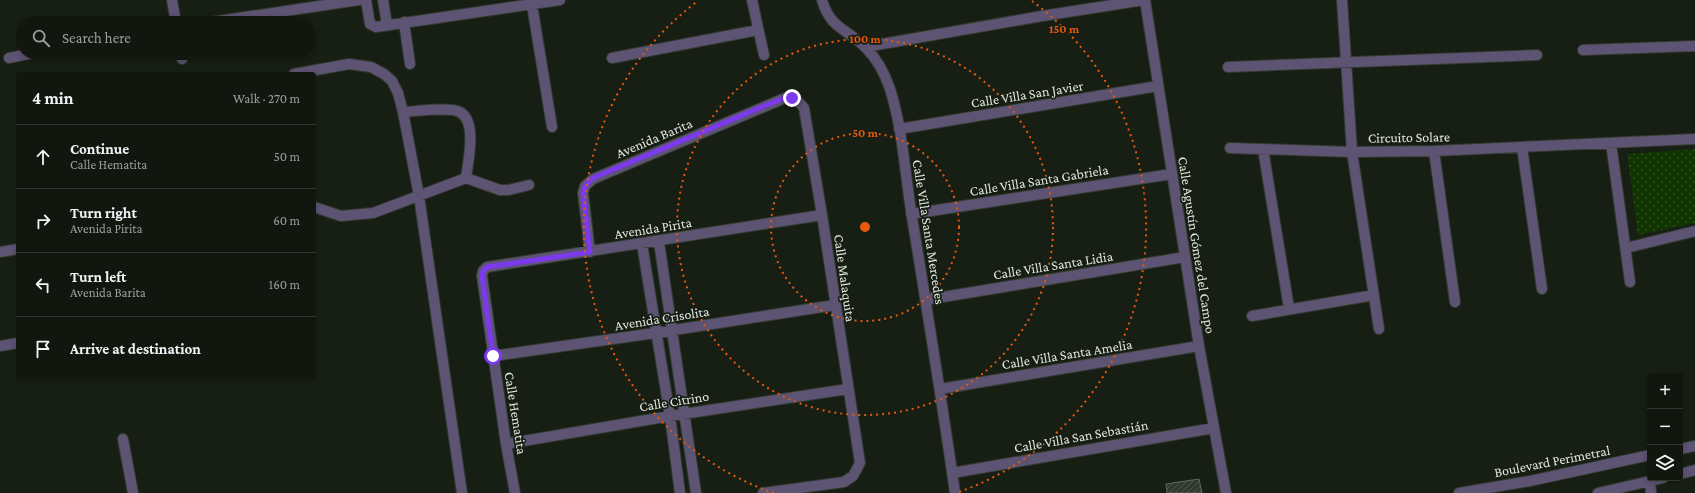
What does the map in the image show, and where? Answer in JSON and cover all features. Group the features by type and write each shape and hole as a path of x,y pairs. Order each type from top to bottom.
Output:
{"street":[{"path":"172,0 175,16"},
{"path":"252,16 359,0"},
{"path":"366,0 370,24 376,27 560,0"},
{"path":"383,0 387,25"},
{"path":"752,0 764,55"},
{"name":"Calle Villa Santa Mercedes","path":"822,0 827,15 838,27 865,47 885,75 900,129 911,214 940,389 955,493"},
{"path":"865,47 1144,0"},
{"name":"Calle Agustín Gómez del Campo","path":"1144,0 1199,346 1226,493"},
{"name":"Circuito Solare","path":"1342,0 1352,152 1434,151 1695,138"},
{"path":"532,5 552,127"},
{"path":"404,22 410,64"},
{"path":"612,58 758,30"},
{"path":"1583,50 1695,46"},
{"path":"1228,67 1537,55"},
{"path":"9,58 16,57"},
{"path":"305,72 349,64 371,67 384,74 392,81 398,93 419,196 462,493"},
{"name":"Calle Villa San Javier","path":"900,129 1158,86"},
{"name":"Avenida Barita","path":"590,252 583,193 585,186 593,178 785,98 797,100"},
{"name":"Calle Malaquita","path":"763,493 844,482 853,476 860,463 806,116 804,108 797,100"},
{"path":"403,112 453,110 462,113 467,118 470,132 466,178"},
{"path":"1611,143 1630,282"},
{"path":"1522,147 1542,289"},
{"path":"1230,148 1352,152 1379,329"},
{"path":"1263,149 1289,308"},
{"path":"1434,151 1455,302"},
{"name":"Calle Villa Santa Gabriela","path":"911,214 1172,174"},
{"path":"316,207 341,216 360,215 383,209 466,178 500,190 509,190 529,185"},
{"name":"Avenida Pirita","path":"487,267 659,242 822,215"},
{"path":"1626,248 1695,231"},
{"path":"659,242 696,493"},
{"path":"642,244 655,333 670,416 680,493"},
{"path":"0,252 16,249"},
{"name":"Calle Villa Santa Lidia","path":"925,300 1185,257"},
{"name":"Calle Hematita","path":"487,267 483,271 482,276 506,444 515,493"},
{"path":"1252,316 1289,308 1374,295"},
{"name":"Avenida Crisolita","path":"493,356 835,305"},
{"path":"0,346 16,343"},
{"name":"Calle Villa Santa Amelia","path":"940,389 1199,346"},
{"name":"Calle Citrino","path":"506,444 670,416 848,389"},
{"name":"Calle Villa San Sebastián","path":"952,473 1214,428"},
{"path":"123,439 133,493"},
{"path":"1683,448 1695,446"},
{"name":"Boulevard Perimetral","path":"1459,493 1476,492 1647,456"},
{"path":"1683,473 1695,470"},
{"path":"1598,493 1650,481 1651,493"}],"green space":[{"path":"1695,149 1695,223 1638,235 1627,154"}],"building":[{"path":"1199,479 1202,493 1167,493 1166,484"}],"route":[{"path":"493,356 482,276 483,271 487,267 590,252 583,193 585,186 593,178 764,106 785,98 792,98"}]}
